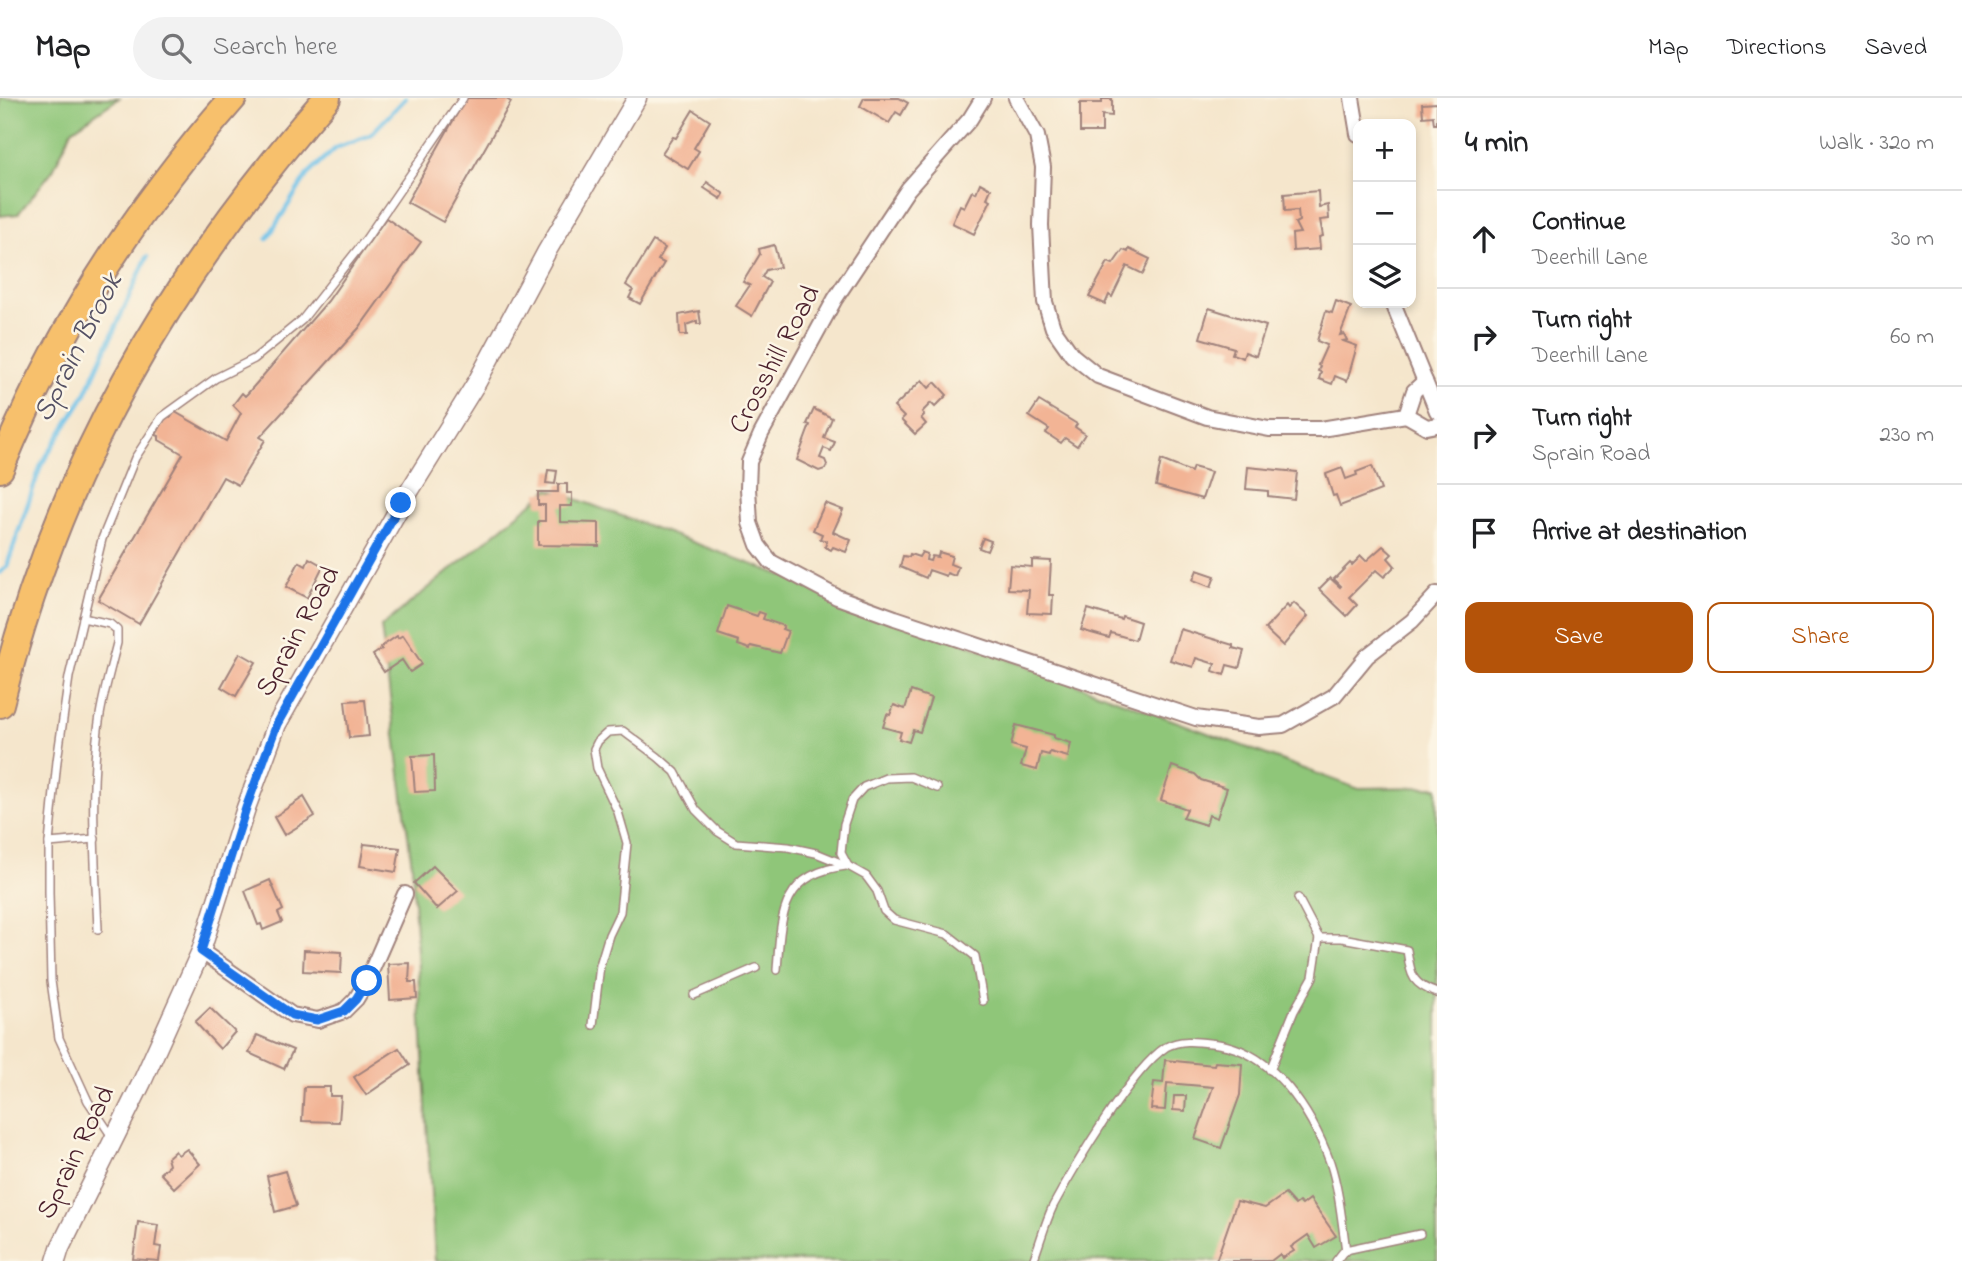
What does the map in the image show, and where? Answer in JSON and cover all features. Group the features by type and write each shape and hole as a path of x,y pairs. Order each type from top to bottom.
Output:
{"highway":[{"path":"0,469 42,378 107,264 167,178 233,98"},
{"path":"0,704 26,609 53,535 83,463 130,369 215,237 327,98"}],"street":[{"name":"Sprain Road","path":"57,1261 60,1248 201,951 246,808 277,724 401,503 477,382 547,251 637,98"},
{"name":"Crosshill Road","path":"983,98 971,119 908,188 835,299 761,434 749,462 750,523 758,545 771,562 837,597 895,618 1196,718 1240,726 1283,725 1334,696 1367,656 1412,621 1437,594"},
{"path":"1017,98 1037,136 1042,167 1041,225 1045,302 1053,328 1072,355 1089,369 1098,376 1208,417 1269,429 1321,429 1406,415 1427,427 1437,425"},
{"path":"1352,98 1356,119"},
{"path":"1395,308 1437,411"},
{"path":"1406,415 1415,391 1425,380"},
{"path":"201,951 292,1015 317,1020 344,1011 356,999 367,981 405,894"}],"lane":[{"path":"114,1139 88,1101 59,1038 51,981 49,843 57,761 69,677 102,539 135,458 162,416 216,378 254,359 302,320 366,239 463,98"},
{"path":"83,618 110,624 117,630 117,643 100,714 95,760 98,929"},
{"path":"593,1025 600,965 609,935 620,912 627,843 618,812 597,768 594,749 608,732 623,731 675,772 696,810 717,831 736,843 788,847 816,853 848,866 866,876 877,891 884,911 894,920 947,934 970,951 975,956 983,1001"},
{"path":"848,866 841,853 844,824 852,800 864,787 886,778 911,777 937,788"},
{"path":"49,843 95,839"},
{"path":"777,971 781,920 790,893 806,877 828,868 848,866"},
{"path":"1270,1070 1294,1011 1313,977 1320,938 1298,898"},
{"path":"1320,938 1342,938 1407,950 1413,979 1423,988 1437,993"},
{"path":"695,995 755,968"},
{"path":"1033,1261 1058,1198 1123,1094 1150,1059 1169,1046 1190,1040 1229,1046 1247,1054 1270,1070 1309,1116 1330,1164 1346,1251"},
{"path":"1336,1261 1339,1255 1346,1251 1420,1234"}],"green space":[{"path":"0,98 119,98 72,130 53,170 18,214 0,216"},
{"path":"549,489 1356,788 1437,787 1437,1261 435,1261 412,866 381,627"}],"building":[{"path":"466,98 505,98 511,102 443,222 407,202"},
{"path":"864,98 899,98 908,103 901,115 896,112 889,123 860,106"},
{"path":"1102,99 1112,99 1112,116 1102,115 1102,132 1080,132 1080,103 1102,103"},
{"path":"1437,103 1437,124 1434,124 1433,116 1423,117 1422,104"},
{"path":"693,110 710,121 694,148 699,151 688,169 662,153 673,137 676,138"},
{"path":"707,182 724,194 721,199 704,188"},
{"path":"980,183 991,189 987,198 991,200 974,234 952,223 960,205 964,207 972,191 976,193"},
{"path":"1318,191 1319,207 1328,205 1329,219 1320,220 1323,236 1319,237 1320,249 1293,251 1292,234 1300,233 1295,223 1299,221 1298,210 1285,211 1284,194"},
{"path":"386,218 421,242 359,328 260,437 265,440 238,485 223,477 139,624 98,600 183,454 159,440 156,435 167,415 171,417 175,412 226,441 241,413 233,405 242,393 245,396 248,393 328,301"},
{"path":"653,241 665,248 658,260 664,263 640,304 629,298 633,290 626,285"},
{"path":"774,245 780,267 766,270 762,277 770,282 752,316 736,306 750,285 743,282 760,254 759,249"},
{"path":"1129,249 1150,259 1143,274 1127,266 1112,297 1109,295 1105,304 1089,297 1108,262 1113,264 1123,250 1128,252"},
{"path":"1336,301 1351,307 1340,335 1344,334 1347,340 1343,341 1357,346 1347,381 1335,376 1332,384 1319,379 1321,372 1318,371 1318,365 1327,345 1317,341 1326,311 1332,313"},
{"path":"1209,308 1266,326 1256,356 1245,352 1243,358 1232,354 1234,348 1200,338"},
{"path":"699,311 701,324 697,324 697,321 686,325 687,335 680,335 679,315"},
{"path":"922,380 929,388 935,382 947,395 935,407 931,403 922,412 924,415 921,418 926,424 915,434 901,420 904,417 894,407"},
{"path":"1039,401 1077,424 1075,427 1085,434 1077,446 1065,438 1061,443 1046,433 1049,429 1029,416"},
{"path":"814,409 832,418 824,438 835,442 831,451 824,448 820,458 825,460 827,465 819,471 797,460"},
{"path":"1161,460 1191,472 1193,467 1211,472 1202,499 1156,486"},
{"path":"1372,466 1381,490 1340,506 1336,495 1333,496 1326,474 1342,468 1346,479"},
{"path":"1248,467 1297,472 1294,499 1268,496 1268,491 1246,489"},
{"path":"548,470 557,471 555,484 546,483"},
{"path":"558,484 567,484 567,493 572,493 572,506 560,506 560,522 599,523 599,546 538,545 538,521 545,521 545,505 538,505 538,492 558,492"},
{"path":"825,503 843,510 833,532 851,540 846,552 825,547 827,541 820,539 822,534 813,530"},
{"path":"983,538 991,541 987,551 979,548"},
{"path":"1383,546 1392,554 1388,558 1395,566 1384,577 1376,570 1349,597 1357,605 1347,616 1319,589 1330,578 1340,587 1334,579 1350,563 1352,565 1361,556 1366,561"},
{"path":"922,552 927,554 926,560 930,561 932,556 938,557 939,552 952,556 950,564 958,567 955,576 929,570 926,578 900,567 903,556 909,557 910,554 919,557"},
{"path":"309,558 323,566 307,598 286,587 299,562 306,566"},
{"path":"1032,560 1051,561 1049,595 1053,595 1052,614 1027,613 1029,590 1008,589 1010,565 1032,567"},
{"path":"1197,570 1215,576 1211,587 1193,580"},
{"path":"1294,603 1308,616 1283,646 1265,629 1287,605 1289,608"},
{"path":"727,606 757,616 759,612 765,614 763,619 784,626 782,629 788,631 780,653 751,646 750,649 738,645 739,641 718,634"},
{"path":"1088,609 1140,622 1135,640 1111,633 1109,638 1081,630"},
{"path":"1180,629 1244,651 1239,668 1227,665 1224,675 1213,671 1215,664 1196,658 1193,667 1170,660"},
{"path":"403,635 422,664 410,672 402,660 384,672 373,655 397,636 398,638"},
{"path":"240,653 256,662 236,696 221,687"},
{"path":"911,691 931,698 920,732 913,730 909,742 899,739 901,732 883,727 887,714 890,715 894,705 905,709"},
{"path":"365,700 369,736 349,738 345,701"},
{"path":"1016,725 1054,735 1054,738 1071,743 1068,757 1050,752 1049,755 1041,753 1037,770 1021,766 1026,749 1011,745"},
{"path":"434,755 435,791 415,792 412,756"},
{"path":"1172,766 1195,774 1201,780 1227,788 1217,818 1209,815 1206,825 1183,818 1187,809 1161,800"},
{"path":"304,797 315,816 284,835 274,817"},
{"path":"364,844 400,848 396,872 360,866"},
{"path":"433,866 458,891 437,909 414,883"},
{"path":"270,880 283,910 278,913 282,922 263,930 261,924 258,925 245,891"},
{"path":"304,950 342,952 341,973 303,971"},
{"path":"410,963 409,982 416,982 417,998 390,1000 388,964"},
{"path":"210,1008 235,1032 220,1049 195,1022"},
{"path":"257,1035 293,1050 284,1069 249,1053"},
{"path":"399,1048 410,1065 366,1095 354,1077"},
{"path":"1165,1060 1214,1065 1215,1062 1242,1064 1240,1095 1221,1148 1195,1139 1213,1087 1167,1083 1165,1110 1151,1109 1154,1082 1163,1083"},
{"path":"304,1087 330,1087 330,1096 341,1096 339,1122 302,1121"},
{"path":"1174,1096 1186,1096 1185,1111 1173,1110"},
{"path":"187,1149 200,1164 174,1188 160,1173 169,1165 167,1158 175,1151 178,1155"},
{"path":"285,1171 296,1206 275,1212 267,1176"},
{"path":"1285,1194 1295,1205 1299,1202 1302,1205 1310,1199 1336,1236 1316,1248 1308,1235 1291,1247 1294,1251 1282,1258 1280,1254 1271,1261 1216,1261 1237,1201 1265,1208"},
{"path":"138,1222 158,1225 155,1246 161,1247 159,1261 133,1259"}],"waterway":[{"name":"Sprain Brook","path":"267,239 307,175 336,148 370,135 406,98"},
{"name":"Sprain Brook","path":"0,573 7,566 41,465 85,395 147,257"}],"route":[{"path":"367,981 356,999 344,1011 317,1020 292,1015 201,951 246,808 277,724 401,503"}]}
